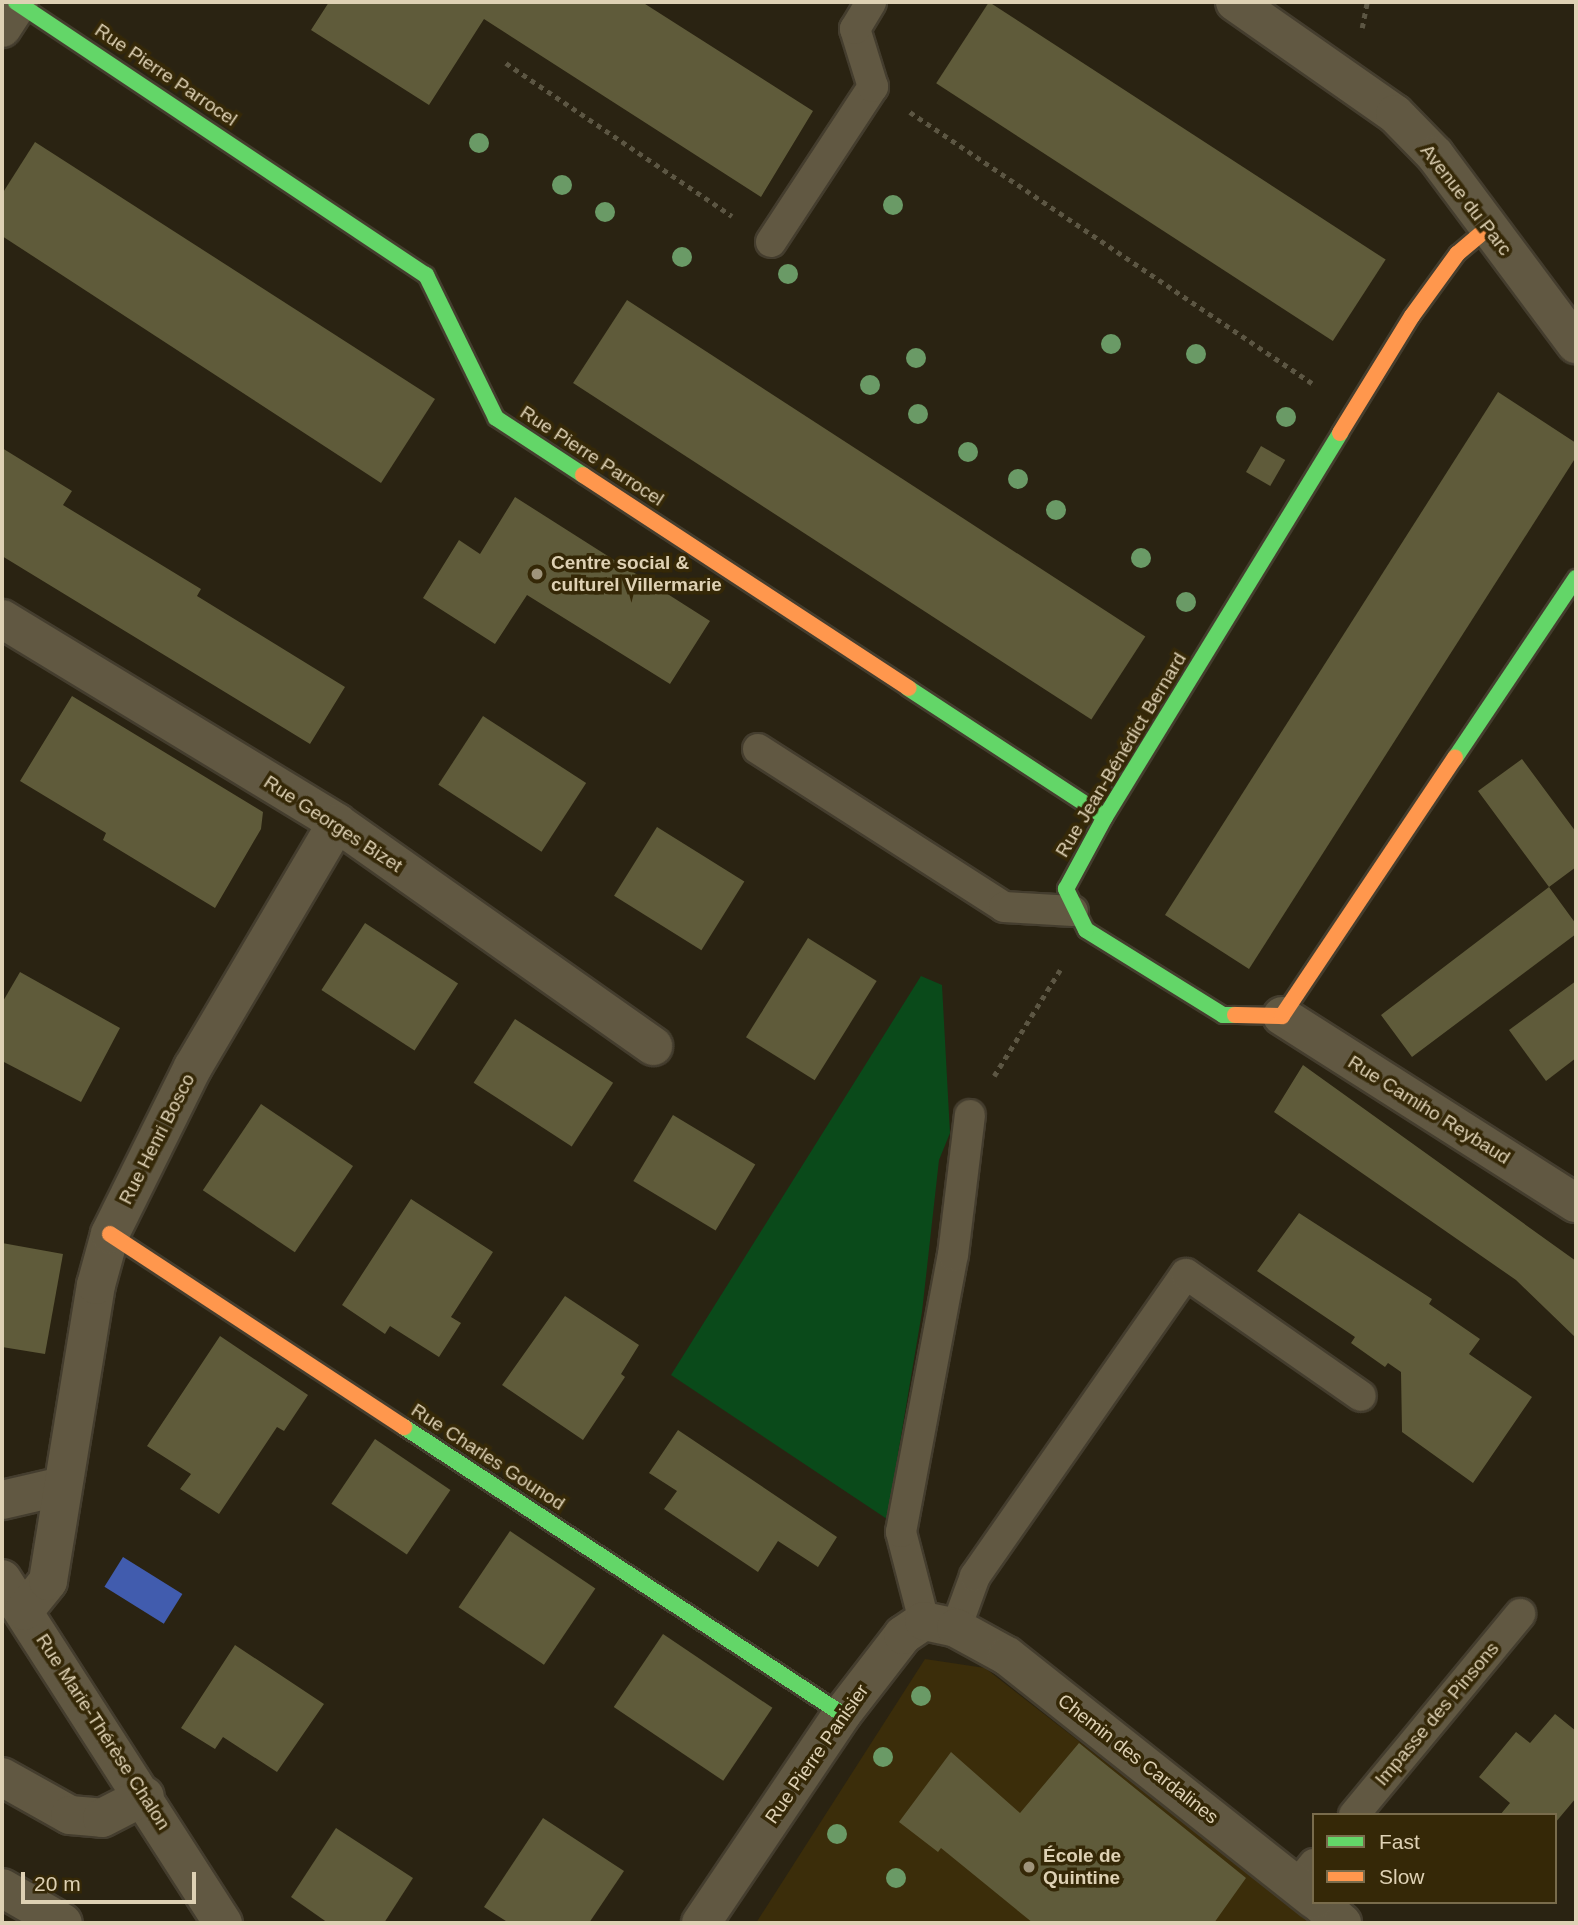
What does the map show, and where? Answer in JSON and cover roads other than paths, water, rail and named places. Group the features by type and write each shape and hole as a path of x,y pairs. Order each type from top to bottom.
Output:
{"street":[{"name":"Avenue du Parc","path":"1235,2 1395,114 1435,155 1576,344"},
{"name":"Rue Pierre Parrocel","path":"14,9 426,275 496,418 1105,817"},
{"name":"Rue Jean-Bénédict Bernard","path":"1079,920 1066,889 1105,817 1412,316 1457,254 1489,227"},
{"path":"1079,920 1223,1015 1282,1016 1576,578"},
{"name":"Rue Georges Bizet","path":"2,619 337,823 653,1046"},
{"name":"Rue Henri Bosco","path":"24,1611 48,1581 96,1285 110,1234 193,1067 337,823"},
{"name":"Rue Camiho Reybaud","path":"1282,1016 1576,1203"},
{"name":"Rue Charles Gounod","path":"110,1234 842,1714"},
{"path":"2,1500 62,1486"},
{"name":"Rue Marie-Thérèse Chalon","path":"2,1579 145,1796 223,1923"},
{"name":"Rue Pierre Panisier","path":"701,1923 842,1714 903,1635 940,1624"},
{"name":"Chemin des Cardalines","path":"940,1624 1007,1656 1310,1887"},
{"path":"2,1777 70,1815 102,1818 145,1796"},
{"path":"2,1888 63,1923"},
{"name":"Chemin des Cardalines","path":"1325,1904 1342,1923"}],"lane":[{"path":"771,242 873,87 855,29 871,2"},
{"path":"758,749 1004,907 1079,920"},
{"path":"940,1624 901,1532 953,1255 970,1115"},
{"path":"940,1624 1186,1274 1361,1396"},
{"name":"Impasse des Pinsons","path":"1356,1813 1520,1614"}],"water":[{"path":"123,1557 182,1594 164,1624 104,1587"}],"place":[{"name":"Centre social & culturel Villermarie","path":"537,574"},
{"name":"École de Quintine","path":"1029,1867"}]}
